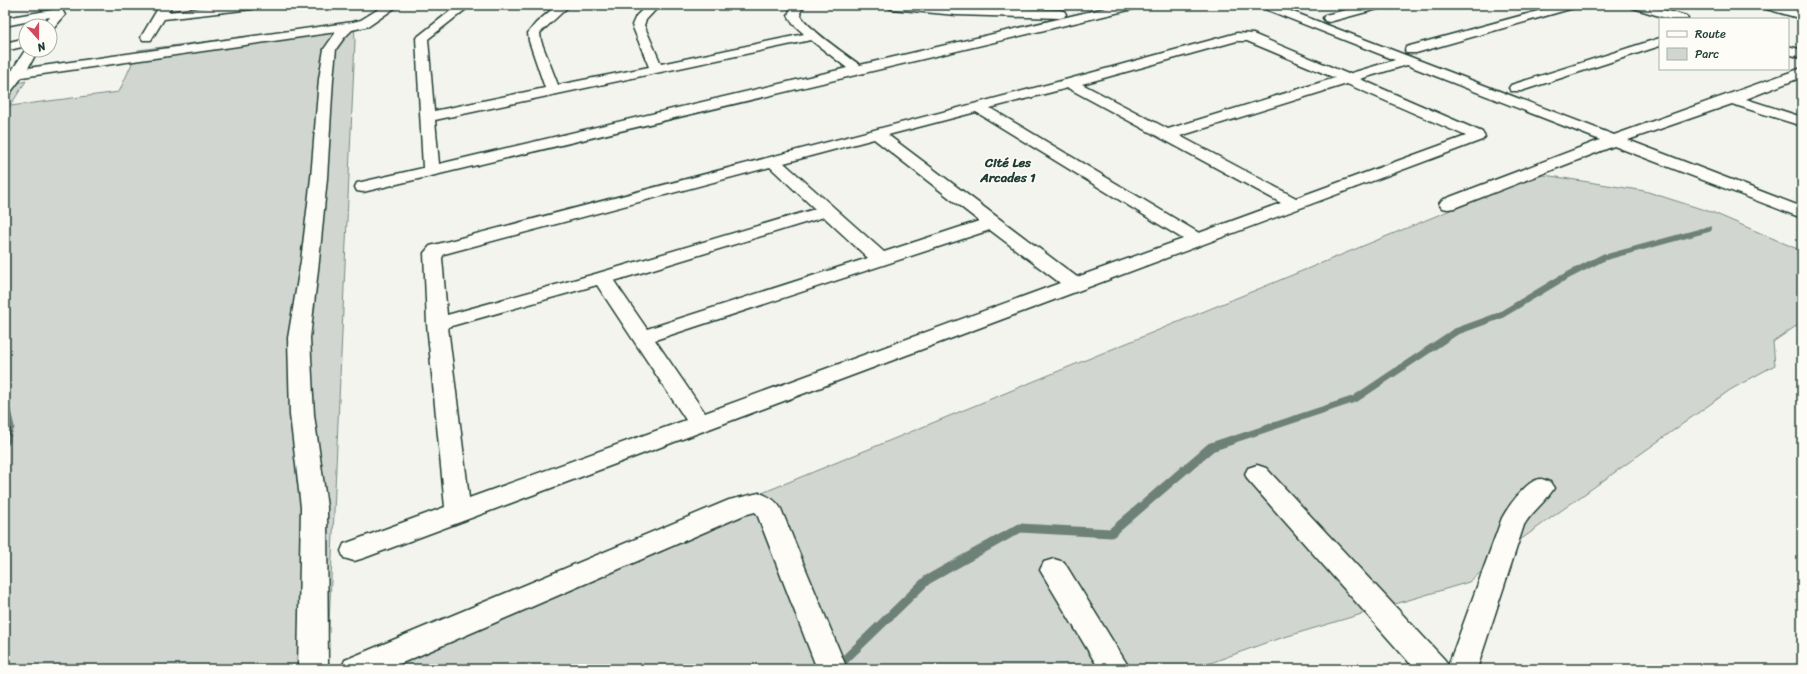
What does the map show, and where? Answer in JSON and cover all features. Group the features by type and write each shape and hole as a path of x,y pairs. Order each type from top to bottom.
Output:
{"street":[{"path":"147,37 164,10 252,5"},
{"path":"15,72 348,27 365,23 393,5"},
{"path":"431,172 422,38 465,5"},
{"path":"553,90 535,41 534,33 564,5"},
{"path":"654,5 640,19 638,25 656,68"},
{"path":"798,5 794,12 795,17 814,36 858,70"},
{"path":"891,5 956,11 1086,15"},
{"path":"363,187 1133,5"},
{"path":"1264,5 1410,55 1615,140 1801,202"},
{"path":"1329,18 1381,5"},
{"path":"1166,135 1351,79 1410,55 1573,5"},
{"path":"1634,5 1679,18"},
{"path":"1767,5 1802,14"},
{"path":"25,18 58,13 56,18"},
{"path":"5,22 18,19"},
{"path":"313,669 314,507 302,415 298,338 310,261 330,49 340,34 348,27"},
{"path":"427,117 814,36"},
{"path":"354,551 1477,136 1471,131 1351,79 1255,39 1242,37 437,250 433,254 437,324 458,512"},
{"path":"1516,88 1659,42"},
{"path":"5,47 18,44"},
{"path":"1789,50 1802,54"},
{"path":"5,90 15,72 26,58"},
{"path":"1448,204 1615,140 1732,99 1802,72"},
{"path":"1070,83 1295,204"},
{"path":"1732,99 1802,122"},
{"path":"978,107 1198,240"},
{"path":"877,134 1075,285"},
{"path":"773,161 880,259"},
{"path":"437,324 602,278 827,211"},
{"path":"641,338 992,223"},
{"path":"602,278 641,338 700,423"},
{"path":"1257,474 1434,669"},
{"path":"1462,669 1511,525 1518,512 1542,488"},
{"path":"356,669 738,507 758,502 768,509 830,665"},
{"path":"1054,570 1114,669"}],"green space":[{"path":"354,23 355,41 327,669 5,669 5,86 26,81 10,106 119,92 138,50"},
{"path":"1538,174 1645,191 1714,213 1802,251 1802,322 1773,342 1775,365 1730,390 1520,540 1469,582 1268,642 1194,669 334,669"}],"waterway":[{"path":"1603,258 1709,229"},
{"path":"835,669 927,580 1020,528 1111,533 1211,447 1355,399 1455,332 1499,316 1559,280 1604,257"},
{"path":"5,402 11,427 5,441"}],"district":[{"name":"Cité Les Arcades 1","path":"1008,170"}]}
